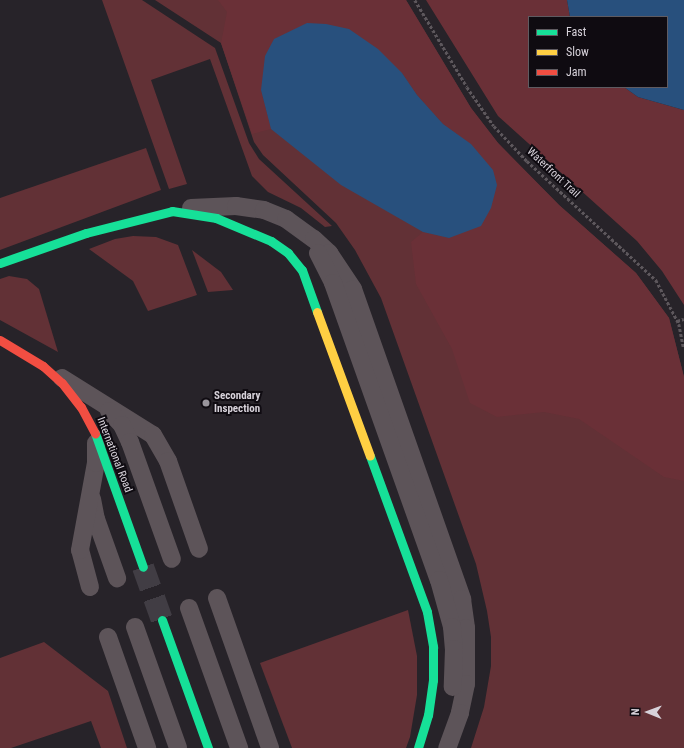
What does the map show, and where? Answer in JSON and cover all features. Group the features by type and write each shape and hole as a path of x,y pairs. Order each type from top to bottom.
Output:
{"main road":[{"path":"0,263 86,232 172,211 216,218 271,241 288,253 302,270 307,281 427,612 433,647 433,680 428,715 418,748"},
{"name":"International Road","path":"0,340 43,366 62,383 81,407 95,432 143,567"},
{"path":"162,620 208,748"}],"lane":[{"path":"172,211 236,206 264,210 298,226 324,248 341,268 354,289 454,572 462,599 467,656 466,684 460,713 447,748"},
{"path":"278,216 305,236 326,266 447,606 454,649 454,676 451,708 439,748"},
{"path":"43,366 142,426 162,447 199,549"},
{"path":"93,397 122,425 130,442 172,559"},
{"path":"90,587 80,550 98,449 95,432"},
{"path":"93,481 93,508 117,578"},
{"path":"217,598 270,748"},
{"path":"189,608 239,748"},
{"path":"135,627 178,748"},
{"path":"108,637 147,748"}],"path":[{"name":"Waterfront Trail","path":"416,0 467,87 494,126 528,161 656,280 677,321 684,350"},
{"path":"677,321 684,319"}],"shaded area":[{"path":"102,0 142,0 215,48 249,143 259,159 332,226 325,227 301,208 268,192 252,176 210,59 151,80 187,184 169,189"},
{"path":"155,0 406,0 471,108 498,143 559,205 636,273 669,318 684,377 684,748 471,748 484,707 491,666 491,637 487,611 476,564 381,298 355,250 336,223 263,155 254,142 221,43"},
{"path":"218,0 406,0 471,108 498,143 559,205 636,273 669,318 684,377 684,481 664,477 579,419 544,412 497,417 470,403 452,349 416,284 411,242 423,232 449,238 470,144 443,124 417,95 402,73 261,90 271,129 252,134 221,43 227,12"},
{"path":"426,0 567,0 570,16 528,16 528,88 625,88 638,97 684,110 684,305 662,271 637,241 498,116"},
{"path":"146,148 161,190 0,250 0,198"},
{"path":"133,236 156,237 178,245 197,295 148,311 133,281 89,249 115,239"},
{"path":"192,250 221,272 233,290 208,292"},
{"path":"9,276 27,279 39,289 58,352 0,320 0,279"},
{"path":"408,610 417,656 417,695 410,737 406,748 292,748 260,663"},
{"path":"44,642 108,691 127,748 101,748 91,721 11,748 0,748 0,658"}],"water":[{"path":"567,0 684,0 684,110 638,97 625,88 668,88 668,16 570,16"},
{"path":"307,23 326,24 349,29 378,49 402,73 417,95 443,124 471,144 493,170 497,185 491,208 481,226 449,238 423,232 341,185 271,129 261,90 265,56 274,39"}],"tunnel":[{"path":"143,567 162,620"}],"traffic: fast":[{"path":"0,263 86,233 172,211 216,218 271,241 288,253 302,270 317,312"},
{"path":"95,433 143,567"},
{"path":"370,456 427,612 433,647 433,680 428,715 418,748"},
{"path":"162,620 208,748"}],"traffic: slow":[{"path":"317,312 370,456"}],"traffic: jam":[{"path":"0,340 43,366 62,383 81,407 95,433"}],"place":[{"name":"Secondary Inspection","path":"206,403"}]}
